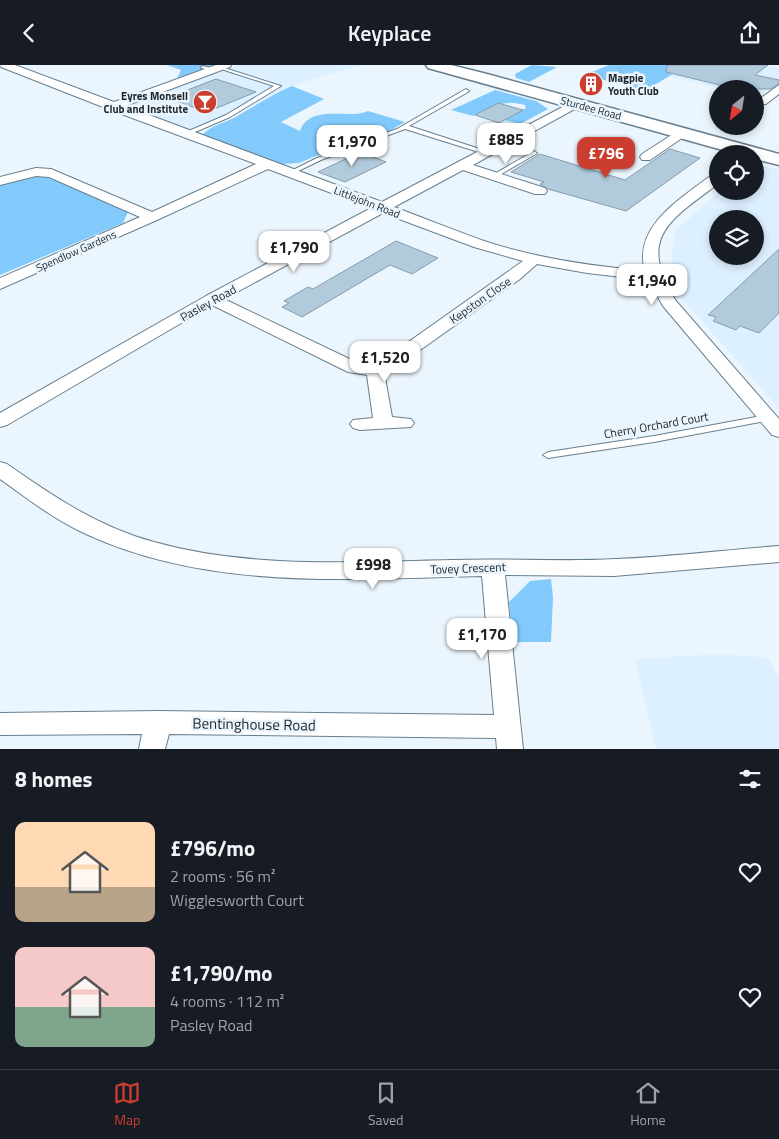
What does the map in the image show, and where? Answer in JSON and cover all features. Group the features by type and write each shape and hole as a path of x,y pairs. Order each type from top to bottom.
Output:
{"street":[{"name":"Littlejohn Road","path":"5,65 112,107 186,133 265,165 479,244 532,260 583,269 653,276"},
{"name":"Sturdee Road","path":"433,65 722,145"},
{"path":"112,107 215,67"},
{"path":"482,77 499,69"},
{"path":"764,100 779,88"},
{"name":"Pasley Road","path":"0,421 212,299 464,166 576,104"},
{"path":"646,157 681,133"},
{"name":"Sturdee Road","path":"764,156 779,160"},
{"name":"Spendlow Gardens","path":"0,284 265,165"},
{"path":"464,166 540,191"},
{"path":"0,181 36,172 51,173 152,217"},
{"path":"709,184 679,206 656,229 651,241 650,253 653,276 659,290 669,303 779,431"},
{"name":"Kepston Close","path":"375,370 389,364 525,268 532,260"},
{"path":"212,299 354,368 364,371 375,370 384,423"},
{"path":"360,424 404,423"},
{"name":"Tovey Crescent","path":"0,469 54,508 106,534 171,554 248,568 369,571 493,567 614,568 779,554"},
{"path":"493,567 509,738"},
{"path":"152,749 158,722"},
{"name":"Bentinghouse Road","path":"0,724 158,722 509,738"}],"lane":[{"path":"186,133 235,112 278,86 215,67"},
{"path":"290,173 319,159 406,127 434,111 453,97 466,91"},
{"path":"406,127 487,153"},
{"path":"494,176 534,153"},
{"name":"Cherry Orchard Court","path":"548,455 654,439 767,418"}],"shaded area":[{"path":"167,65 216,65 177,79 181,70"},
{"path":"238,65 361,65 285,88 227,119 193,130 134,110 131,103"},
{"path":"532,65 557,67 529,82 516,78 515,74"},
{"path":"609,65 687,65 645,91 585,75"},
{"path":"687,65 766,65 779,68 779,81 764,92 764,80 709,80 709,86 669,76"},
{"path":"292,86 324,99 281,122 300,131 305,122 312,117 331,114 351,114 368,111 405,122 386,133 338,147 299,163 282,164 201,137 212,128"},
{"path":"495,90 536,101 548,109 520,124 504,120 526,108 525,105 517,103 504,103 473,116 451,110"},
{"path":"764,166 779,169 779,408 683,300 670,274 675,231 710,200 764,200"},
{"path":"34,175 51,177 128,212 123,223 0,275 0,184"},
{"path":"551,579 553,597 551,642 513,642 509,602 530,581"},
{"path":"720,654 769,658 776,674 779,674 779,749 656,749 635,659"}],"building":[{"path":"667,65 768,65 755,75 779,80 779,83 771,89 764,89 764,80 709,80 709,82 666,72"},
{"name":"Eyres Monsell Club and Institute","path":"216,79 256,92 207,112 167,98"},
{"path":"498,103 523,110 499,123 475,115"},
{"path":"670,149 700,158 626,211 548,189 540,184 544,182 511,172 540,154 625,180"},
{"path":"360,152 386,162 345,182 318,172"},
{"path":"396,241 438,258 412,274 390,265 302,317 282,307 289,303 284,301 308,287 313,289"},
{"path":"779,249 779,313 759,333 740,326 736,330 713,321 716,317 708,315 764,265"}],"place":[{"name":"Magpie Youth Club","path":"591,84"},
{"name":"Eyres Monsell Club and Institute","path":"205,102"}]}
